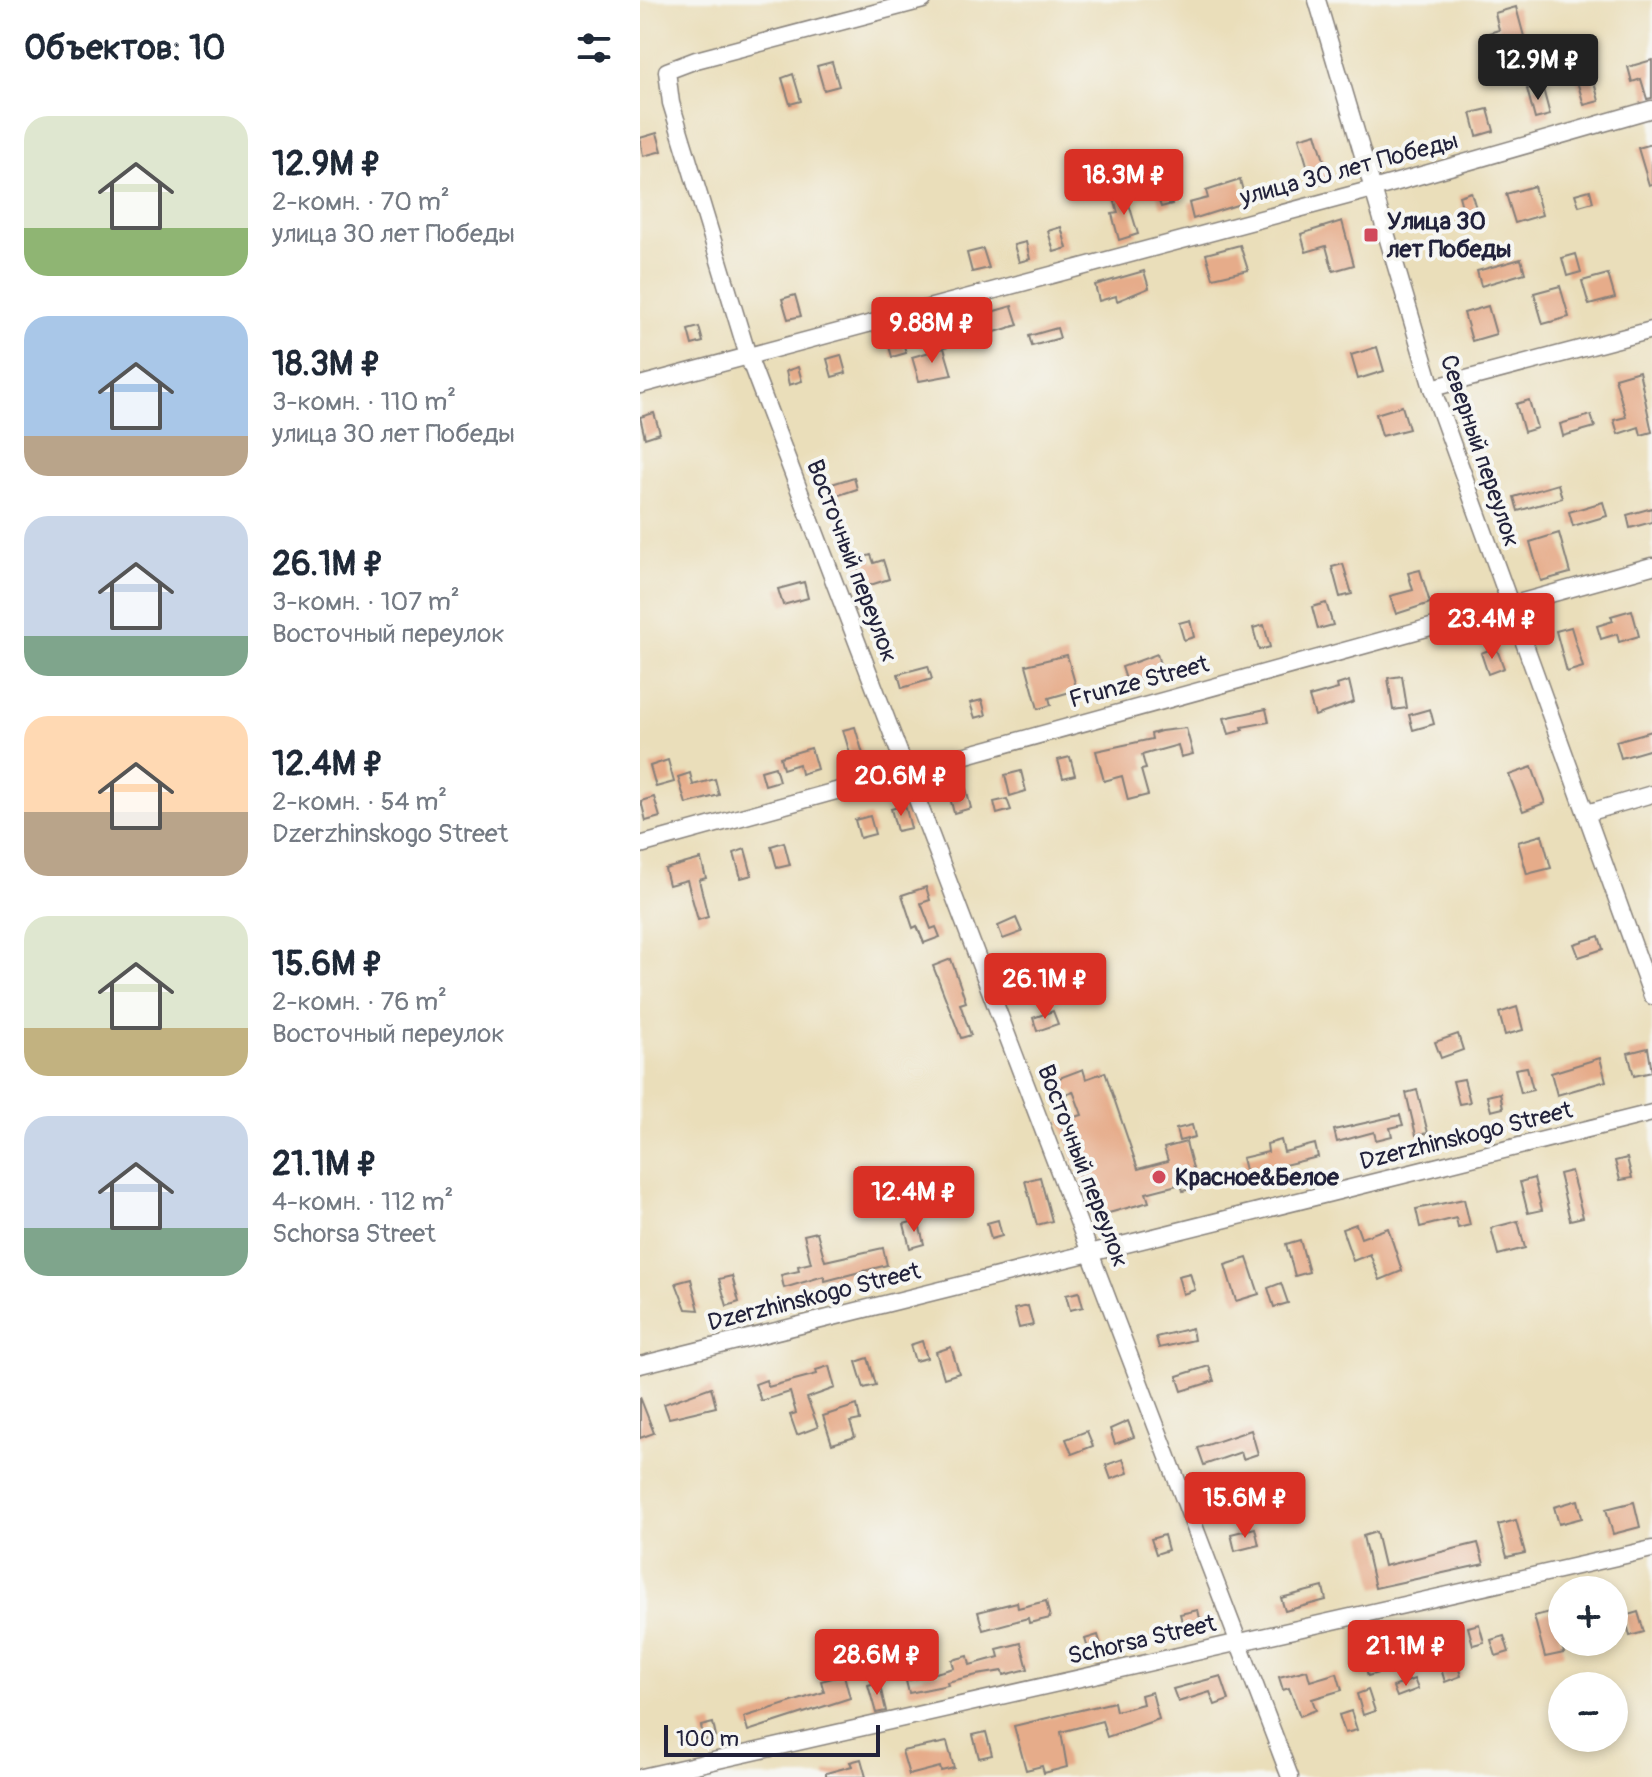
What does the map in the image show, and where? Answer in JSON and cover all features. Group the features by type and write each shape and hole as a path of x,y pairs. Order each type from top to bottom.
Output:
{"street":[{"name":"Восточный переулок","path":"923,0 696,60 667,71 671,103 748,356 1290,1777"},
{"name":"Северный переулок","path":"1317,0 1432,388 1508,607 1587,813 1652,996"},
{"name":"улица 30 лет Победы","path":"640,385 1373,189 1652,109"},
{"path":"1432,388 1652,330"},
{"name":"Frunze Street","path":"640,845 1652,566"},
{"path":"1587,813 1652,794"},
{"name":"Dzerzhinskogo Street","path":"640,1365 1389,1181 1652,1113"},
{"name":"Schorsa Street","path":"642,1777 1652,1549"}],"building":[{"path":"1516,7 1529,55 1494,65 1485,34 1499,30 1495,13"},
{"path":"1586,52 1599,101 1584,105 1574,71 1550,77 1546,64"},
{"path":"1652,60 1652,98 1647,99 1641,79 1632,82 1628,67"},
{"path":"832,62 839,86 824,90 817,66"},
{"path":"793,74 801,101 790,104 782,78"},
{"path":"1542,85 1550,115 1535,119 1527,89"},
{"path":"1488,109 1494,131 1477,136 1471,113"},
{"path":"657,133 662,151 643,156 640,138"},
{"path":"1316,133 1330,181 1313,185 1299,138"},
{"path":"1652,144 1652,184 1649,185 1638,148"},
{"path":"1240,180 1246,202 1193,219 1189,203 1208,198 1206,191"},
{"path":"1534,186 1542,215 1515,223 1506,194"},
{"path":"1590,190 1593,202 1579,206 1575,194"},
{"path":"1125,191 1138,234 1119,240 1112,214 1118,213 1113,195"},
{"path":"1169,192 1172,204 1161,207 1157,195"},
{"path":"1471,192 1479,218 1466,221 1459,196"},
{"path":"1342,221 1354,265 1333,271 1326,246 1306,252 1301,234"},
{"path":"1061,227 1067,248 1054,252 1048,231"},
{"path":"1026,242 1030,259 1019,262 1014,245"},
{"path":"1240,245 1248,270 1213,278 1206,254"},
{"path":"983,249 989,268 972,272 967,253"},
{"path":"1576,254 1581,272 1567,276 1562,258"},
{"path":"1521,259 1525,273 1481,286 1477,271"},
{"path":"1144,271 1149,288 1117,301 1116,296 1099,301 1095,285"},
{"path":"1608,274 1615,298 1589,305 1582,281"},
{"path":"1560,286 1569,317 1543,324 1534,293"},
{"path":"795,295 801,316 788,319 782,299"},
{"path":"1012,306 1018,325 945,347 939,327"},
{"path":"1488,306 1496,334 1472,341 1464,313"},
{"path":"699,327 703,342 692,345 688,330"},
{"path":"1057,328 1060,338 1032,346 1029,336"},
{"path":"901,335 906,353 892,357 887,339"},
{"path":"1377,347 1384,371 1358,379 1351,355"},
{"path":"944,348 952,375 919,381 912,357"},
{"path":"841,355 846,373 832,377 827,359"},
{"path":"798,367 802,381 789,385 786,371"},
{"path":"1639,371 1652,432 1641,435 1639,427 1618,434 1614,420 1626,417 1615,378"},
{"path":"1529,400 1537,428 1524,432 1516,404"},
{"path":"1402,406 1409,429 1382,436 1376,414"},
{"path":"654,413 660,433 645,438 640,417"},
{"path":"1591,415 1595,427 1563,436 1560,424"},
{"path":"854,477 857,489 836,496 832,484"},
{"path":"1558,484 1562,498 1518,511 1514,497"},
{"path":"1603,502 1607,516 1573,526 1569,512"},
{"path":"1652,508 1652,522 1630,528 1627,515"},
{"path":"1559,533 1570,573 1541,581 1530,542"},
{"path":"871,555 874,563 883,560 889,579 864,587 855,560"},
{"path":"1343,564 1352,594 1340,597 1332,567"},
{"path":"1420,570 1430,603 1396,614 1390,596 1413,590 1408,573"},
{"path":"804,582 808,598 783,605 778,589"},
{"path":"1326,603 1333,625 1318,629 1312,607"},
{"path":"1632,610 1639,636 1619,642 1617,634 1601,639 1597,626 1613,621 1611,616"},
{"path":"1190,620 1194,637 1184,640 1179,623"},
{"path":"1264,625 1270,647 1259,650 1253,628"},
{"path":"1571,627 1583,667 1567,672 1556,631"},
{"path":"1496,647 1504,668 1488,674 1481,653"},
{"path":"1157,654 1162,672 1127,682 1122,667"},
{"path":"1067,655 1077,690 1049,698 1051,705 1038,709 1026,665"},
{"path":"928,666 932,679 902,688 898,674"},
{"path":"1402,676 1407,708 1393,710 1388,678"},
{"path":"1349,681 1354,702 1315,716 1309,697 1338,689 1337,685"},
{"path":"982,700 986,715 975,718 970,703"},
{"path":"1266,709 1269,722 1242,727 1243,730 1229,734 1224,718"},
{"path":"1430,709 1434,724 1413,730 1409,715"},
{"path":"855,727 863,754 851,757 843,730"},
{"path":"1186,728 1193,754 1181,757 1178,745 1142,755 1146,769 1141,770 1148,795 1128,800 1122,776 1104,781 1096,751 1152,739 1151,734 1161,731"},
{"path":"1652,731 1652,749 1621,758 1616,741"},
{"path":"811,748 817,769 801,774 799,764 783,769 780,757"},
{"path":"1070,757 1075,775 1063,778 1058,760"},
{"path":"668,760 674,782 656,787 650,766"},
{"path":"775,767 779,781 765,785 761,771"},
{"path":"1532,767 1545,803 1523,811 1509,775"},
{"path":"1021,771 1026,791 1010,796 1005,775"},
{"path":"690,773 693,785 715,779 719,795 686,804 678,777"},
{"path":"966,789 971,808 954,813 949,794"},
{"path":"654,797 660,817 646,821 641,801"},
{"path":"1007,799 1011,810 997,814 994,802"},
{"path":"905,805 911,828 897,831 891,809"},
{"path":"870,816 875,834 860,838 855,820"},
{"path":"1542,835 1551,868 1527,874 1518,842"},
{"path":"784,842 790,865 777,868 771,846"},
{"path":"745,849 752,875 741,878 734,853"},
{"path":"701,859 706,878 699,880 708,917 698,920 687,880 669,885 665,869"},
{"path":"926,887 930,900 921,903 931,929 936,927 940,937 924,943 917,926 913,928 902,895"},
{"path":"1016,918 1022,932 1003,939 998,926"},
{"path":"1599,936 1603,949 1579,957 1574,944"},
{"path":"951,959 966,1002 960,1004 971,1035 961,1038 933,966"},
{"path":"1517,1007 1523,1030 1505,1035 1499,1013"},
{"path":"1053,1011 1058,1024 1037,1031 1033,1018"},
{"path":"1458,1034 1463,1050 1441,1058 1435,1042"},
{"path":"1648,1048 1652,1072 1634,1076 1628,1053"},
{"path":"1600,1058 1606,1081 1557,1095 1551,1073"},
{"path":"1527,1067 1533,1090 1521,1093 1515,1069"},
{"path":"1083,1069 1086,1079 1105,1072 1138,1169 1168,1161 1164,1148 1186,1142 1198,1187 1183,1191 1181,1184 1146,1193 1149,1202 1094,1217 1060,1121 1082,1115 1073,1091 1060,1096 1054,1080"},
{"path":"1464,1079 1470,1102 1459,1104 1453,1081"},
{"path":"1417,1090 1428,1133 1416,1135 1406,1093"},
{"path":"1500,1093 1503,1108 1491,1111 1487,1096"},
{"path":"1400,1115 1403,1125 1390,1128 1392,1136 1376,1140 1374,1132 1337,1142 1334,1130"},
{"path":"1192,1125 1195,1137 1179,1141 1176,1129"},
{"path":"1281,1140 1284,1152 1315,1144 1318,1157 1246,1174 1242,1158 1268,1152 1267,1144"},
{"path":"1627,1158 1632,1178 1620,1180 1615,1161"},
{"path":"1571,1171 1583,1217 1570,1220 1559,1174"},
{"path":"1040,1177 1052,1221 1037,1225 1025,1181"},
{"path":"1534,1178 1542,1210 1528,1213 1520,1182"},
{"path":"951,1179 955,1194 939,1198 935,1183"},
{"path":"1464,1199 1470,1225 1458,1228 1456,1218 1420,1227 1416,1209"},
{"path":"918,1220 924,1244 910,1248 904,1224"},
{"path":"998,1220 1002,1236 991,1239 987,1223"},
{"path":"1518,1221 1525,1248 1498,1255 1491,1228"},
{"path":"1356,1224 1361,1238 1388,1228 1402,1271 1380,1280 1370,1254 1353,1261 1342,1229"},
{"path":"817,1232 825,1261 883,1248 887,1265 825,1281 824,1276 784,1288 781,1275 799,1271 798,1266 811,1263 804,1235"},
{"path":"1300,1240 1309,1272 1295,1276 1286,1244"},
{"path":"1247,1258 1259,1294 1236,1301 1225,1265"},
{"path":"1190,1273 1195,1290 1183,1294 1178,1276"},
{"path":"732,1276 739,1302 727,1306 719,1279"},
{"path":"691,1279 699,1310 686,1309 676,1283"},
{"path":"1281,1283 1288,1303 1274,1307 1268,1288"},
{"path":"1079,1292 1083,1307 1070,1310 1066,1295"},
{"path":"1028,1306 1033,1325 1019,1328 1014,1309"},
{"path":"1192,1328 1194,1340 1159,1348 1156,1337"},
{"path":"922,1341 927,1358 915,1361 910,1345"},
{"path":"951,1347 959,1373 944,1378 936,1352"},
{"path":"868,1358 876,1385 864,1388 856,1362"},
{"path":"829,1366 835,1388 807,1398 818,1427 797,1435 790,1415 796,1413 790,1392 761,1401 755,1384 766,1380 768,1387 817,1374 816,1370"},
{"path":"1209,1366 1214,1381 1182,1391 1177,1376"},
{"path":"711,1387 716,1407 669,1418 664,1404"},
{"path":"640,1397 654,1433 640,1438"},
{"path":"857,1405 860,1420 850,1422 855,1437 832,1444 823,1416"},
{"path":"1128,1421 1134,1437 1115,1444 1110,1429"},
{"path":"1251,1430 1258,1454 1243,1459 1241,1452 1204,1465 1198,1448"},
{"path":"1087,1431 1093,1446 1072,1454 1066,1439"},
{"path":"1123,1459 1128,1473 1111,1479 1106,1465"},
{"path":"1237,1492 1242,1508 1222,1515 1216,1498"},
{"path":"1578,1500 1582,1518 1559,1524 1554,1507"},
{"path":"1634,1502 1640,1527 1613,1534 1606,1509"},
{"path":"1516,1520 1525,1553 1507,1557 1498,1525"},
{"path":"1255,1528 1259,1545 1235,1551 1231,1534"},
{"path":"1376,1532 1384,1566 1478,1543 1484,1564 1375,1588 1363,1536"},
{"path":"1164,1535 1168,1550 1156,1554 1151,1539"},
{"path":"1323,1587 1326,1600 1285,1611 1281,1598"},
{"path":"1046,1601 1050,1618 1029,1623 1028,1618 983,1630 978,1612 1017,1602 1018,1608"},
{"path":"1198,1610 1202,1627 1185,1632 1180,1614"},
{"path":"1548,1612 1550,1656 1545,1657 1534,1616"},
{"path":"1638,1612 1644,1632 1630,1636 1628,1615"},
{"path":"1479,1624 1484,1642 1473,1645 1468,1627"},
{"path":"1098,1635 1103,1651 1090,1655 1085,1639"},
{"path":"1504,1636 1509,1652 1496,1656 1491,1640"},
{"path":"1021,1643 1028,1669 1004,1675 1003,1671 977,1675 909,1693 906,1681 954,1668 952,1660 968,1656 970,1665 999,1657 997,1649"},
{"path":"1375,1651 1381,1672 1368,1676 1362,1655"},
{"path":"1455,1657 1461,1676 1445,1682 1439,1662"},
{"path":"1307,1670 1310,1681 1337,1673 1342,1690 1312,1699 1316,1710 1300,1716 1289,1688 1283,1690 1279,1677"},
{"path":"844,1675 850,1698 748,1731 744,1717 824,1692 821,1681"},
{"path":"1221,1676 1229,1700 1215,1705 1210,1692 1178,1702 1173,1689"},
{"path":"1414,1679 1418,1689 1397,1697 1393,1687"},
{"path":"879,1682 886,1711 876,1713 868,1685"},
{"path":"1368,1690 1375,1711 1363,1715 1357,1694"},
{"path":"1152,1692 1159,1719 1107,1737 1102,1721 1061,1732 1067,1767 1044,1773 1042,1766 1026,1770 1014,1726 1114,1702 1116,1711 1143,1704 1141,1695"},
{"path":"1351,1711 1357,1730 1345,1733 1339,1715"},
{"path":"713,1723 716,1737 704,1740 701,1726"},
{"path":"986,1732 992,1755 979,1758 973,1735"},
{"path":"947,1742 954,1768 941,1771 940,1767 909,1775 902,1751"},
{"path":"861,1759 866,1777 826,1777 826,1773 852,1766 850,1762"}],"place":[{"name":"Улица 30 лет Победы","path":"1371,235"},
{"name":"Красное&Белое","path":"1159,1177"}]}
